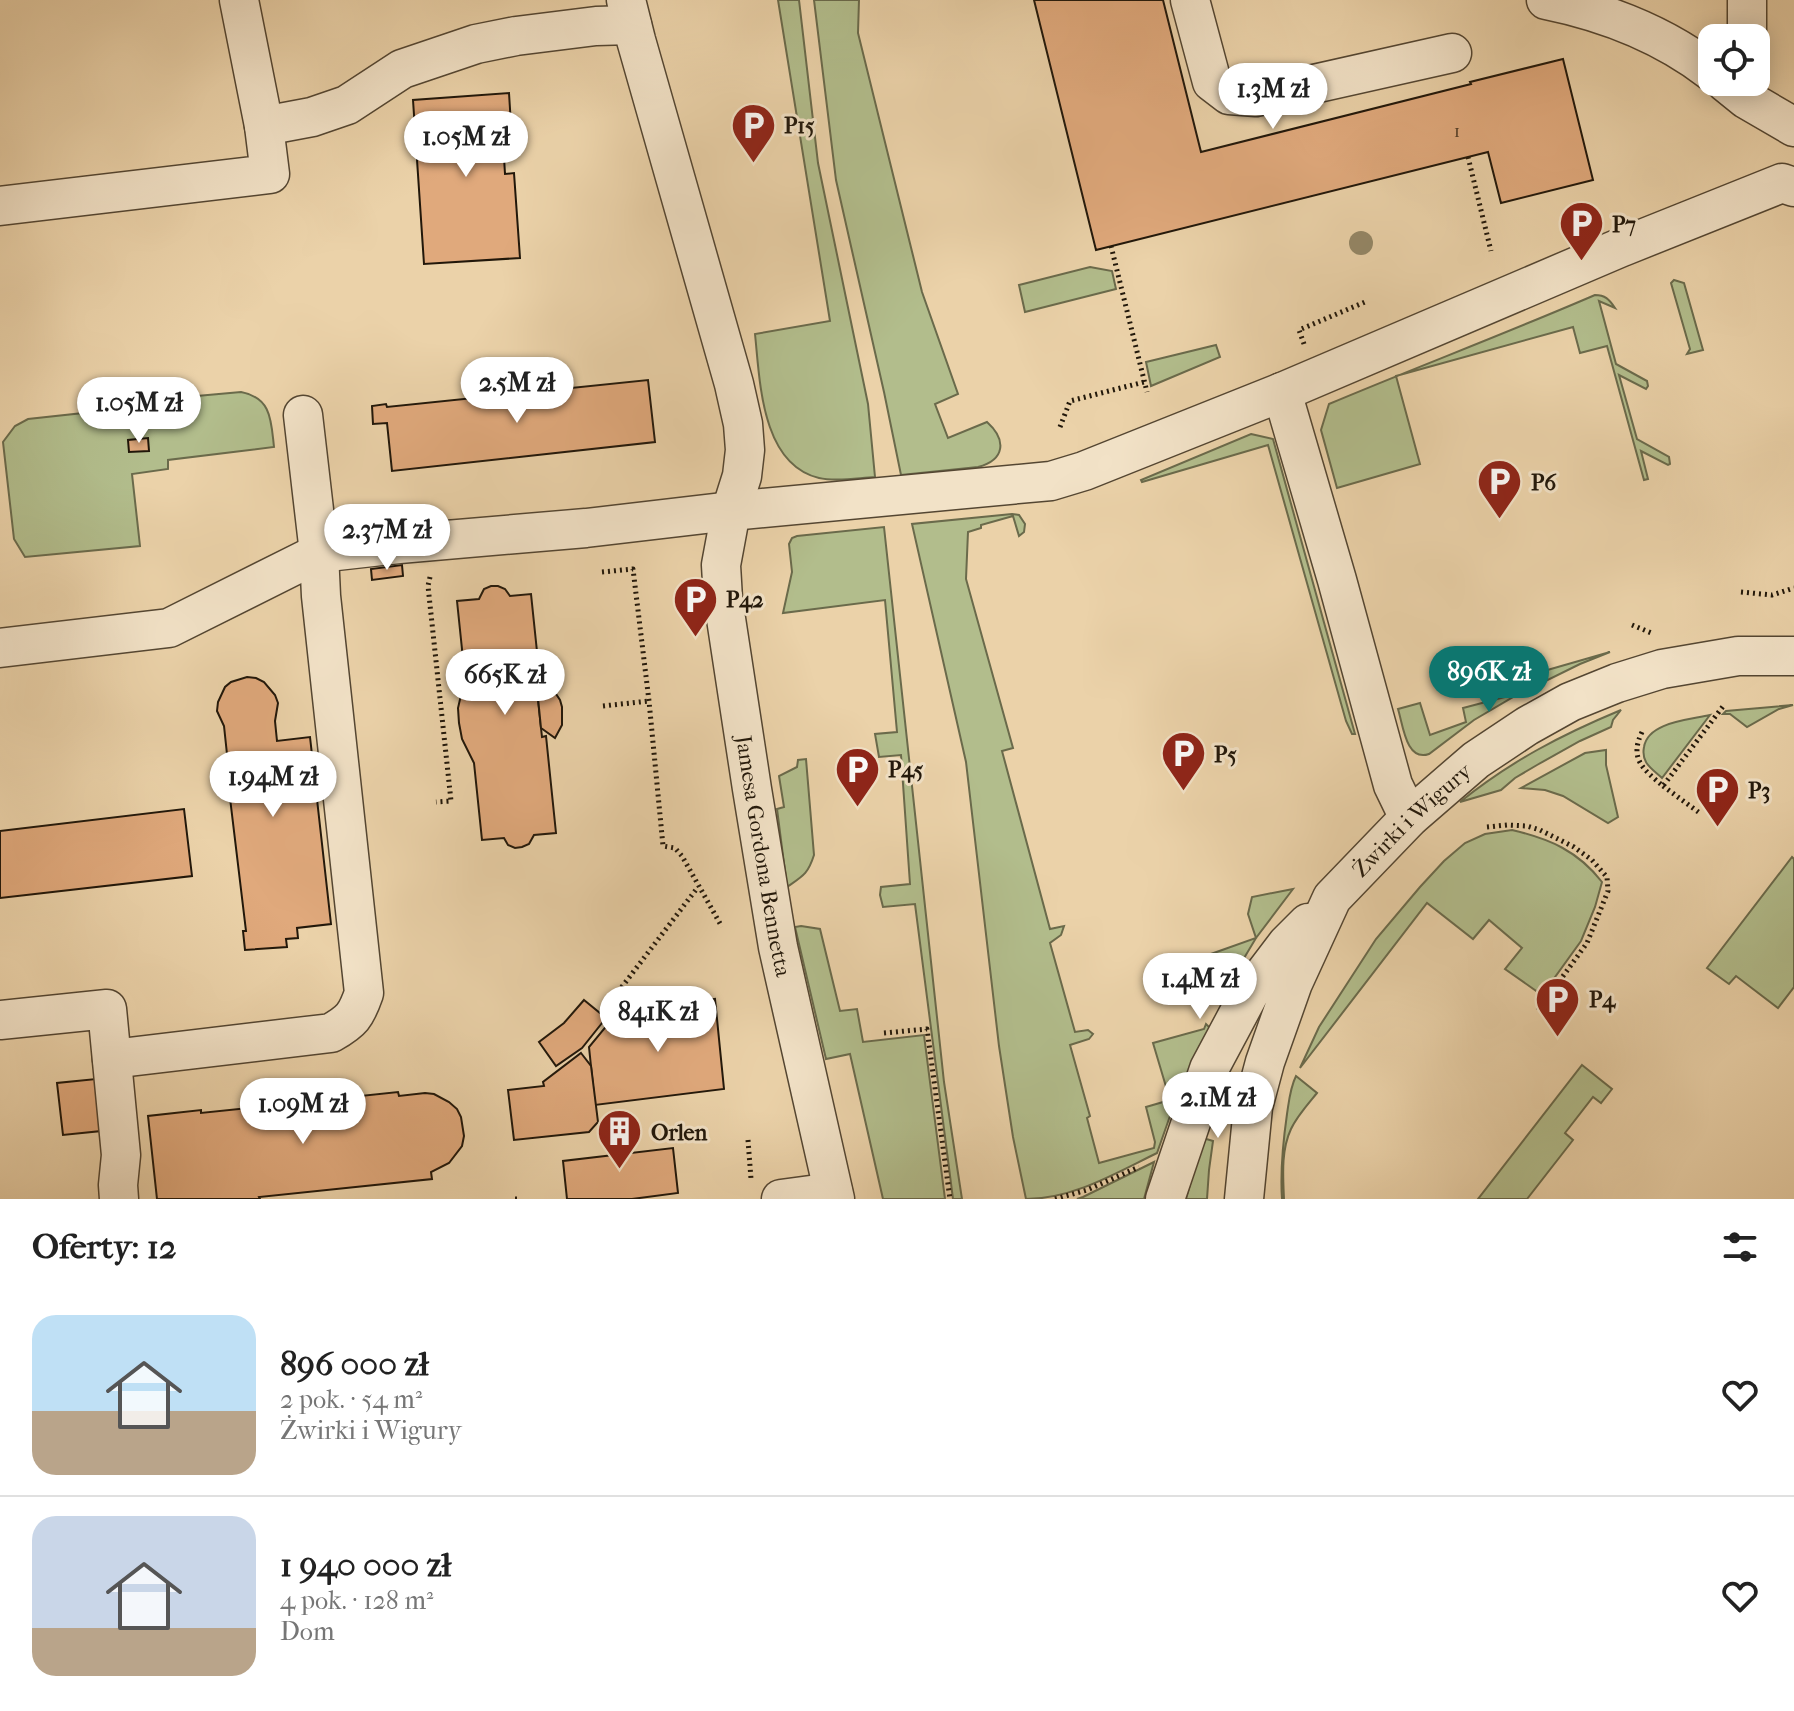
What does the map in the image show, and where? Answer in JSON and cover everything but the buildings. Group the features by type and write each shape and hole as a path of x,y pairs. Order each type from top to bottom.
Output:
{"street":[{"path":"0,206 270,174 264,126 239,0"},
{"path":"1190,0 1212,82 1229,95 1256,97 1452,53"},
{"path":"1546,0 1628,23 1698,63"},
{"path":"1747,0 1747,24"},
{"path":"264,126 312,117 347,105 402,69 476,44 583,28 629,13"},
{"name":"Jamesa Gordona Bennetta","path":"629,13 743,424 745,450 742,476 731,511 721,565 723,599 778,947 834,1196"},
{"path":"1750,96 1794,127"},
{"path":"0,648 169,628 319,553 1051,481 1084,471 1282,392 1673,226 1782,183 1794,187"},
{"path":"1282,392 1393,785 1409,818"},
{"path":"112,1059 331,1033 356,1015 364,993 303,415"},
{"name":"Żwirki i Wigury","path":"1244,1199 1253,1107 1293,983 1332,898 1409,818 1476,760 1570,702 1662,669 1738,656 1794,656"},
{"path":"1165,1199 1209,1069 1249,994 1287,944 1332,898"},
{"path":"0,1020 107,1009 121,1155 119,1199"},
{"path":"766,1192 834,1196"}],"path":[{"path":"1468,157 1491,251"},
{"path":"1111,246 1147,392"},
{"path":"1309,354 1299,330 1365,302"},
{"path":"1060,427 1070,401 1144,382"},
{"path":"602,572 633,569 663,846 675,848 682,856 722,927"},
{"path":"432,573 428,586 451,801 436,802"},
{"path":"1741,592 1772,595 1794,588"},
{"path":"603,706 649,701"},
{"path":"1663,786 1724,705"},
{"path":"1642,732 1637,747 1638,759 1644,770 1701,814"},
{"path":"1487,827 1527,826 1540,830 1574,847 1592,860 1607,877 1608,891 1587,943 1537,1012"},
{"path":"618,992 698,887"},
{"path":"884,1033 927,1029 950,1199"},
{"path":"748,1140 766,1192"},
{"path":"1055,1199 1087,1190 1149,1162"}],"green space":[{"path":"778,0 799,0 818,163 868,404 875,477 826,479 800,470 785,456 775,439 762,397 755,334 830,321"},
{"path":"814,0 859,0 858,33 922,292 958,394 935,404 948,438 987,422 998,436 1000,449 994,460 987,464 901,475 836,180"},
{"path":"1090,267 1112,271 1116,289 1025,312 1019,285"},
{"path":"1674,280 1684,283 1703,350 1687,354 1690,349 1671,283"},
{"path":"1595,295 1602,296 1615,308 1599,301 1616,364 1647,381 1646,389 1619,375 1637,439 1669,457 1670,464 1641,451 1648,479 1644,480 1607,346 1580,353 1573,327 1399,375"},
{"path":"1216,345 1220,357 1151,386 1146,362"},
{"path":"1396,376 1420,464 1337,488 1321,430 1329,404"},
{"path":"241,392 259,399 264,405 274,447 168,460 168,469 132,474 140,546 25,557 14,539 3,442 15,426 28,419 83,413 86,406"},
{"path":"1251,434 1273,439 1355,734 1352,734 1346,721 1268,445 1141,480"},
{"path":"1019,515 1025,524 1024,532 1019,536 1013,516 968,532 966,579 1013,748 1002,751 1050,929 1064,926 1061,935 1050,943 1075,1032 1088,1030 1093,1034 1089,1039 1070,1045 1090,1116 1087,1118 1099,1163 1154,1148 1146,1107 1170,1100 1153,1043 1204,1029 1206,1024 1210,1028 1170,1116 1157,1153 1077,1190 1026,1199 999,1046 966,762 912,524"},
{"path":"884,527 944,1082 962,1199 953,1199 915,904 883,907 880,895 881,887 910,884 901,755 879,757 875,734 897,732 885,600 783,613 792,572 789,544 792,538"},
{"path":"1610,652 1515,696 1474,720 1429,754 1415,753 1410,747 1398,709 1420,703 1430,735 1466,722 1463,708 1520,693 1516,676 1530,675"},
{"path":"1793,705 1779,709 1747,727 1730,714 1723,714 1726,711"},
{"path":"1621,710 1611,727 1537,765 1501,790 1460,802 1537,750"},
{"path":"1710,715 1662,778 1648,765 1644,747 1653,732 1671,724"},
{"path":"1606,750 1606,765 1618,817 1608,823 1563,796 1545,790 1521,788 1585,753"},
{"path":"806,759 814,855 804,874 787,887 777,809 784,807 779,776 797,767 798,760"},
{"path":"1512,830 1539,838 1573,854 1602,882 1581,941 1542,995 1505,969 1522,948 1489,920 1473,939 1427,903 1300,1068 1319,1027 1376,939 1420,887 1465,843 1485,834"},
{"path":"1792,857 1794,987 1778,1008 1736,976 1729,984 1707,968"},
{"path":"1293,889 1256,938 1248,914 1252,897"},
{"path":"795,927 820,929 840,1011 857,1009 863,1042 924,1035 945,1199 883,1199 850,1054 826,1059"},
{"path":"1256,938 1222,995 1211,954"},
{"path":"1582,1065 1612,1089 1601,1103 1593,1097 1565,1133 1573,1140 1527,1199 1478,1199"},
{"path":"1296,1076 1317,1093 1296,1119 1288,1137 1282,1199 1284,1135"},
{"path":"1203,1138 1213,1141 1207,1199 1186,1199"},
{"path":"1154,1162 1144,1199 1077,1199 1083,1197"}],"place":[{"name":"P15","path":"753,164"},
{"name":"P7","path":"1581,263"},
{"name":"P6","path":"1500,521"},
{"name":"P42","path":"695,638"},
{"name":"P5","path":"1183,793"},
{"name":"P45","path":"857,808"},
{"name":"P3","path":"1717,829"},
{"name":"P4","path":"1558,1038"},
{"name":"Orlen","path":"620,1171"}]}
